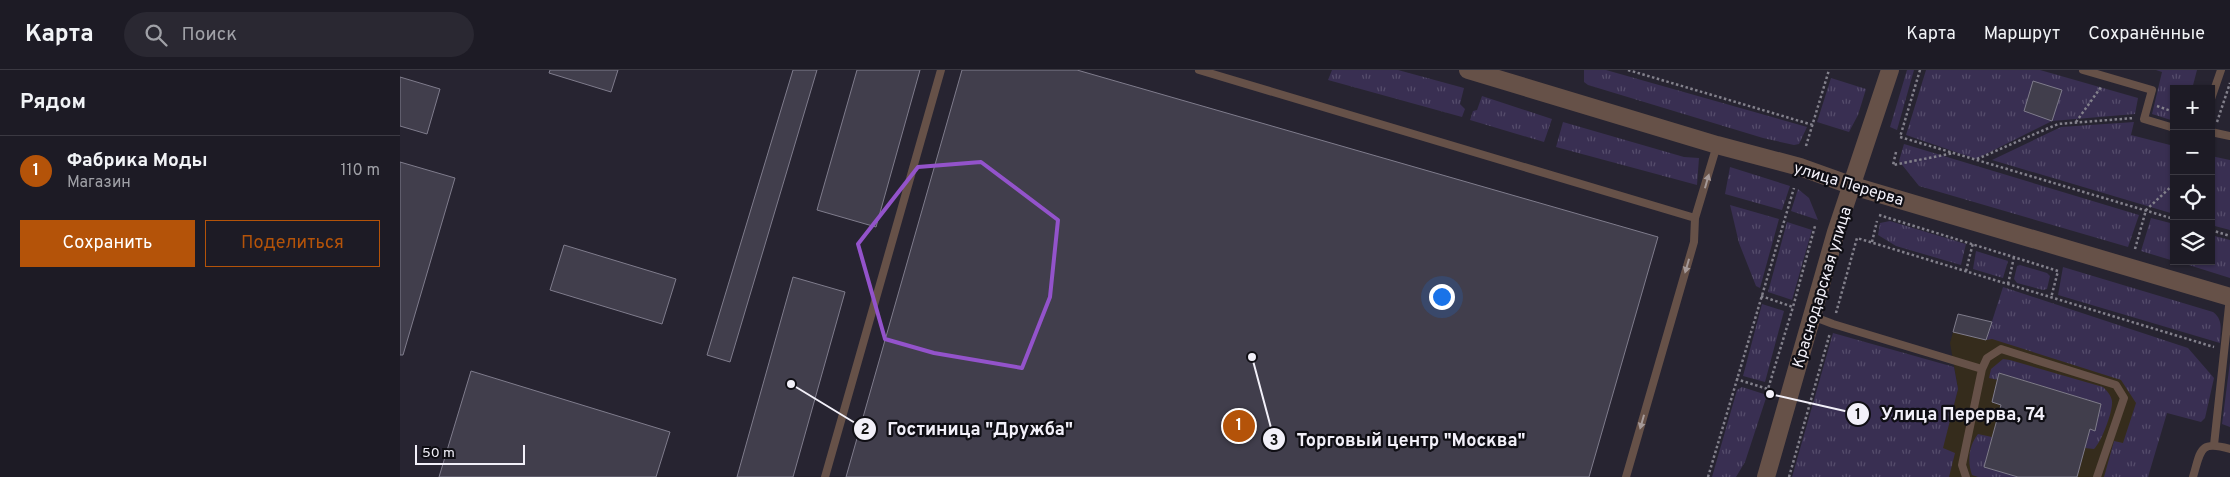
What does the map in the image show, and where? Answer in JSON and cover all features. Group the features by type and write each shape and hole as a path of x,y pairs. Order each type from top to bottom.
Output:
{"street":[{"name":"улица Перерва","path":"1468,70 1718,145 1800,167 1853,186 2230,297"},
{"name":"Краснодарская улица","path":"1766,477 1836,232 1853,186 1890,70"}],"lane":[{"path":"825,477 941,70"},
{"path":"1199,70 1696,218"},
{"path":"2084,70 2152,90 2144,119 2170,127"},
{"path":"2112,78 2118,70"},
{"path":"2215,87 2221,70"},
{"path":"2215,133 2230,136"},
{"path":"1626,477 1694,242 1696,218 1718,145"},
{"path":"2214,445 2230,297"},
{"path":"1812,316 1982,369"},
{"path":"1966,477 1962,465 1982,369 1987,358 2001,350 2116,384 2124,398 2098,477"},
{"path":"2193,477 2202,451 2206,447 2214,445 2230,449"}],"path":[{"path":"1628,70 1813,125"},
{"path":"1806,146 1829,70"},
{"path":"1920,70 1900,137 2170,218"},
{"path":"2076,122 2112,78"},
{"path":"2224,124 2217,122 2230,83"},
{"path":"1976,159 2058,124 2132,117 2144,119 2154,105 2170,111"},
{"path":"1896,152 1893,165 1956,153"},
{"path":"1708,477 1760,296 1794,188"},
{"path":"2135,249 2146,210 2170,188"},
{"path":"1879,214 2058,271 2051,298"},
{"path":"1872,242 1877,221"},
{"path":"1736,379 1768,389 1815,226"},
{"path":"2215,231 2230,236"},
{"path":"1789,477 1857,238 2224,350"},
{"path":"1966,271 1973,243"},
{"path":"2008,284 2014,257"},
{"path":"1760,296 1793,307"}],"highlighted area":[{"path":"981,162 1058,220 1050,297 1022,368 934,353 885,339 858,244 918,167"}],"shaded area":[{"path":"1958,314 1992,322 1990,328 2133,372 2148,477 1935,477 1958,389 1950,343"}],"green space":[{"path":"1332,70 1398,70 1464,88 1460,104 1465,109 1462,117 1328,80"},
{"path":"1584,70 1606,70 1807,127 1799,144 1794,145 1763,138 1588,85 1584,82"},
{"path":"1907,70 1914,70 1897,130 1890,127"},
{"path":"1926,70 2040,70 2138,98 2135,114 2052,121 1976,159 1906,135"},
{"path":"2156,70 2197,70 2193,85 2170,85 2170,120 2152,114 2162,72"},
{"path":"1831,78 1866,89 1858,115 1849,132 1817,122"},
{"path":"1482,96 1552,119 1544,142 1470,120 1473,111 1477,110"},
{"path":"1563,122 1684,157 1699,158 1697,185 1556,147"},
{"path":"2134,122 2131,135 2170,145 2170,213 1992,160 2061,127"},
{"path":"1904,144 2139,215 2128,247 1919,186 1899,161"},
{"path":"2215,157 2230,160 2230,230 2215,226"},
{"path":"1730,167 1790,186 1782,210 1725,194"},
{"path":"1798,189 1809,198 1818,220 1791,211"},
{"path":"1730,205 1779,219 1760,288 1756,286 1739,243"},
{"path":"2151,218 2170,223 2170,260 2141,251"},
{"path":"1890,221 1966,244 1961,265 1896,246 1878,235 1880,223"},
{"path":"1787,222 1812,230 1792,300 1768,292"},
{"path":"2215,236 2230,240 2230,278 2189,265 2215,265"},
{"path":"1976,251 2008,261 2003,278 1973,269"},
{"path":"2020,265 2047,273 2050,276 2047,289 2043,290 2017,283 2014,279 2017,266"},
{"path":"2063,267 2213,312 2220,322 2220,343 2058,295"},
{"path":"2003,287 2188,348 2214,378 2205,418 2201,422 2167,413 2148,477 2104,477 2114,441 2123,443 2136,403 2121,380 1992,339 1986,340"},
{"path":"1762,304 1784,311 1765,382 1743,376"},
{"path":"1833,333 1954,367 1958,389 1943,448 1955,453 1949,477 1792,477"},
{"path":"2003,359 2103,387 2111,397 2112,406 2103,433 2094,449 2085,448 2090,429 2095,430 2101,404 2000,373 1998,380 1989,378 1991,369"},
{"path":"2230,362 2230,427 2222,424"},
{"path":"1742,387 1767,395 1745,462 1736,477 1712,477 1737,390"},
{"path":"1978,434 1992,437 1984,467 2018,477 1978,477 1972,475 1970,453"}],"building":[{"path":"550,70 618,70 611,92 549,73"},
{"path":"793,70 817,70 730,362 707,355"},
{"path":"857,70 920,70 876,227 817,210"},
{"path":"962,70 1077,70 1658,237 1589,477 846,477"},
{"path":"400,77 440,89 427,134 400,126"},
{"path":"2033,81 2062,90 2052,121 2024,111"},
{"path":"400,162 455,178 403,355 400,355"},
{"path":"564,245 676,279 662,324 550,290"},
{"path":"793,277 845,292 793,477 737,477"},
{"path":"1958,314 1992,322 1986,340 1953,332"},
{"path":"471,371 670,432 656,477 439,477"},
{"path":"1999,373 2101,404 2095,431 2090,429 2077,477 2018,477 1984,467 2001,405 1992,402"}],"place":[{"name":"Торговый центр \"Москва\"","path":"1252,357"},
{"name":"Гостиница \"Дружба\"","path":"791,384"},
{"name":"Улица Перерва, 74","path":"1770,394"},
{"name":"Фабрика Моды","path":"1239,426"}]}
